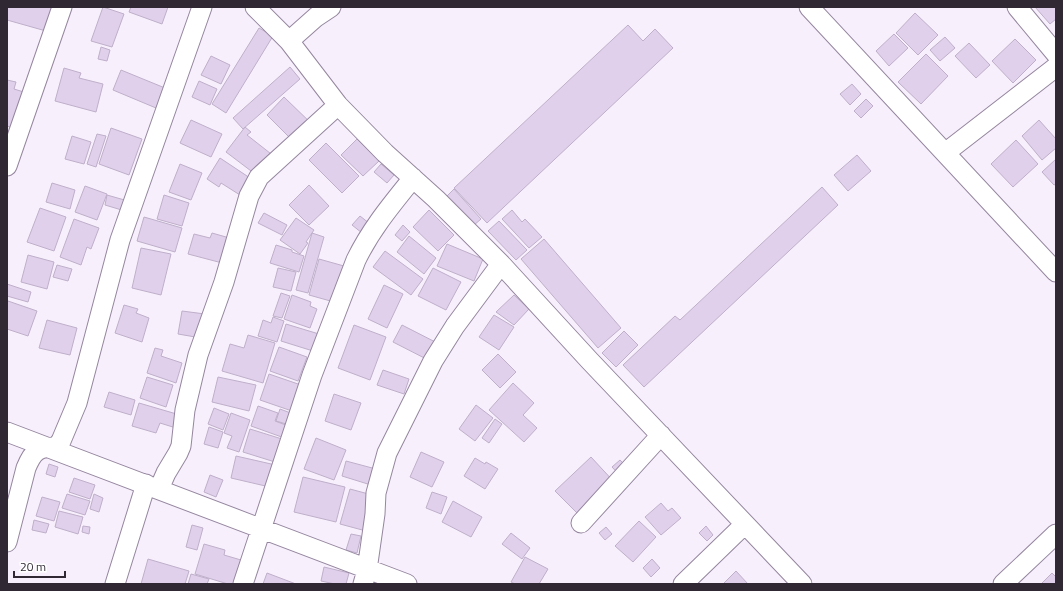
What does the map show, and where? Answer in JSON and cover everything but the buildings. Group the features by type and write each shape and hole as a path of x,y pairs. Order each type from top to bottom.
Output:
{"street":[{"path":"7,166 62,7"},
{"path":"7,542 26,468 33,454 45,447 56,447 59,444 77,403 120,240 202,7"},
{"path":"255,7 289,41 338,105 384,153 413,178 501,264 802,584"},
{"path":"289,41 316,17 331,7"},
{"path":"809,7 1056,272"},
{"path":"1017,7 1056,54"},
{"path":"945,153 1054,74"},
{"path":"116,584 152,487 166,473 181,446 185,410 198,355 224,282 249,196 259,177 338,105"},
{"path":"243,584 312,375 356,260 376,225 413,178"},
{"path":"365,577 375,514 376,493 387,453 433,362 455,326 501,264"},
{"path":"7,432 261,529 365,577 407,584"},
{"path":"581,522 661,435"},
{"path":"683,584 745,524"},
{"path":"1003,584 1056,534"}]}
